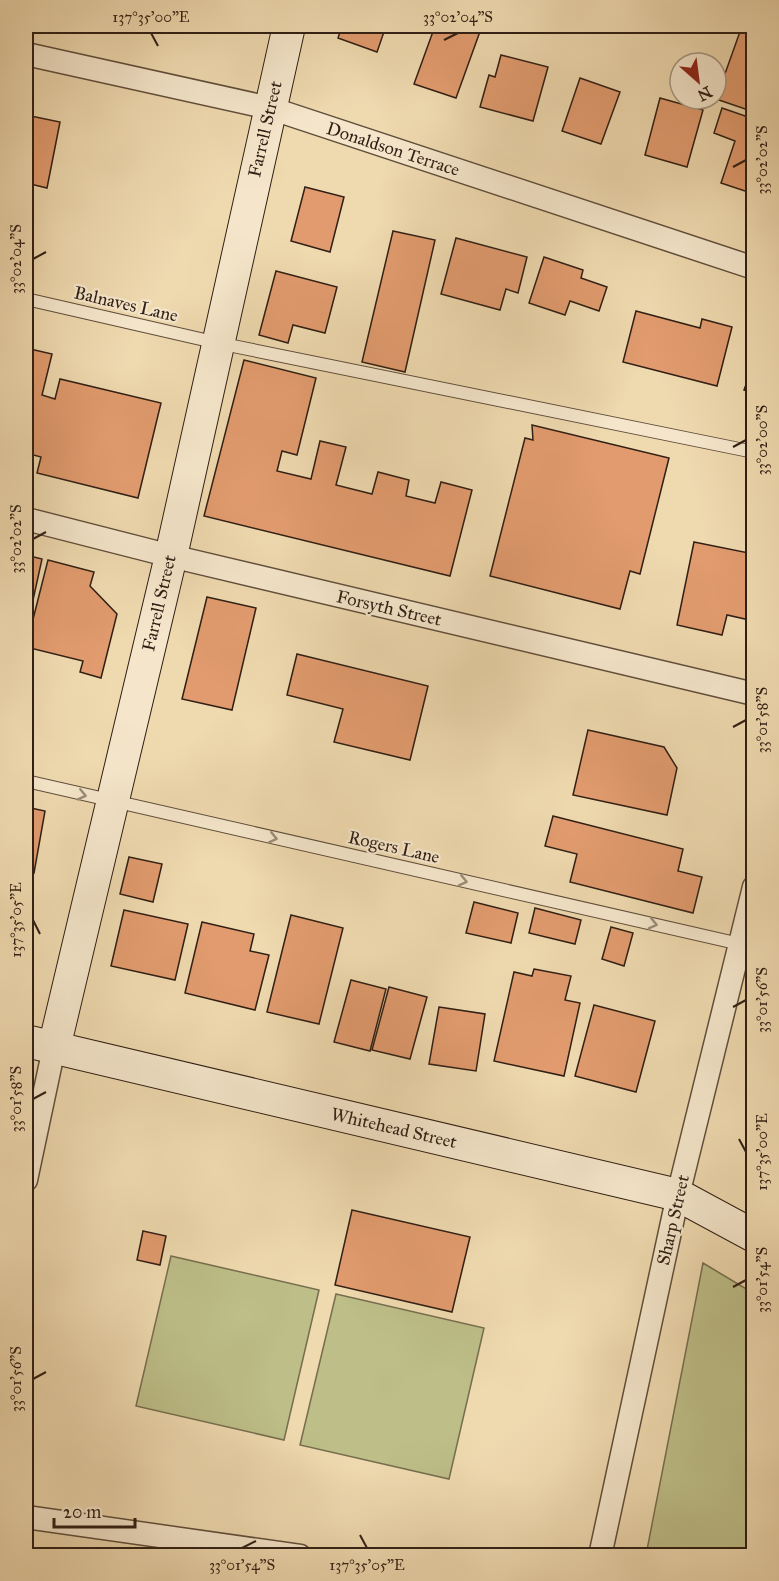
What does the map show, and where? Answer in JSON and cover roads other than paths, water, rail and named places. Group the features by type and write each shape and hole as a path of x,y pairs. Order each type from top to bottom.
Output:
{"main road":[{"name":"Farrell Street","path":"40,1045 112,802 171,556 289,26"},
{"name":"Whitehead Street","path":"40,1045 678,1195 753,1236"}],"street":[{"name":"Donaldson Terrace","path":"26,54 270,108 753,268"},
{"name":"Forsyth Street","path":"26,519 171,556 753,694"},
{"name":"Sharp Street","path":"600,1556 678,1195 747,948 753,887"},
{"name":"Farrell Street","path":"26,1180 40,1045"},
{"path":"26,1517 300,1556"}],"lane":[{"name":"Balnaves Lane","path":"26,299 218,343 753,452"},
{"name":"Rogers Lane","path":"26,782 747,948"}]}
